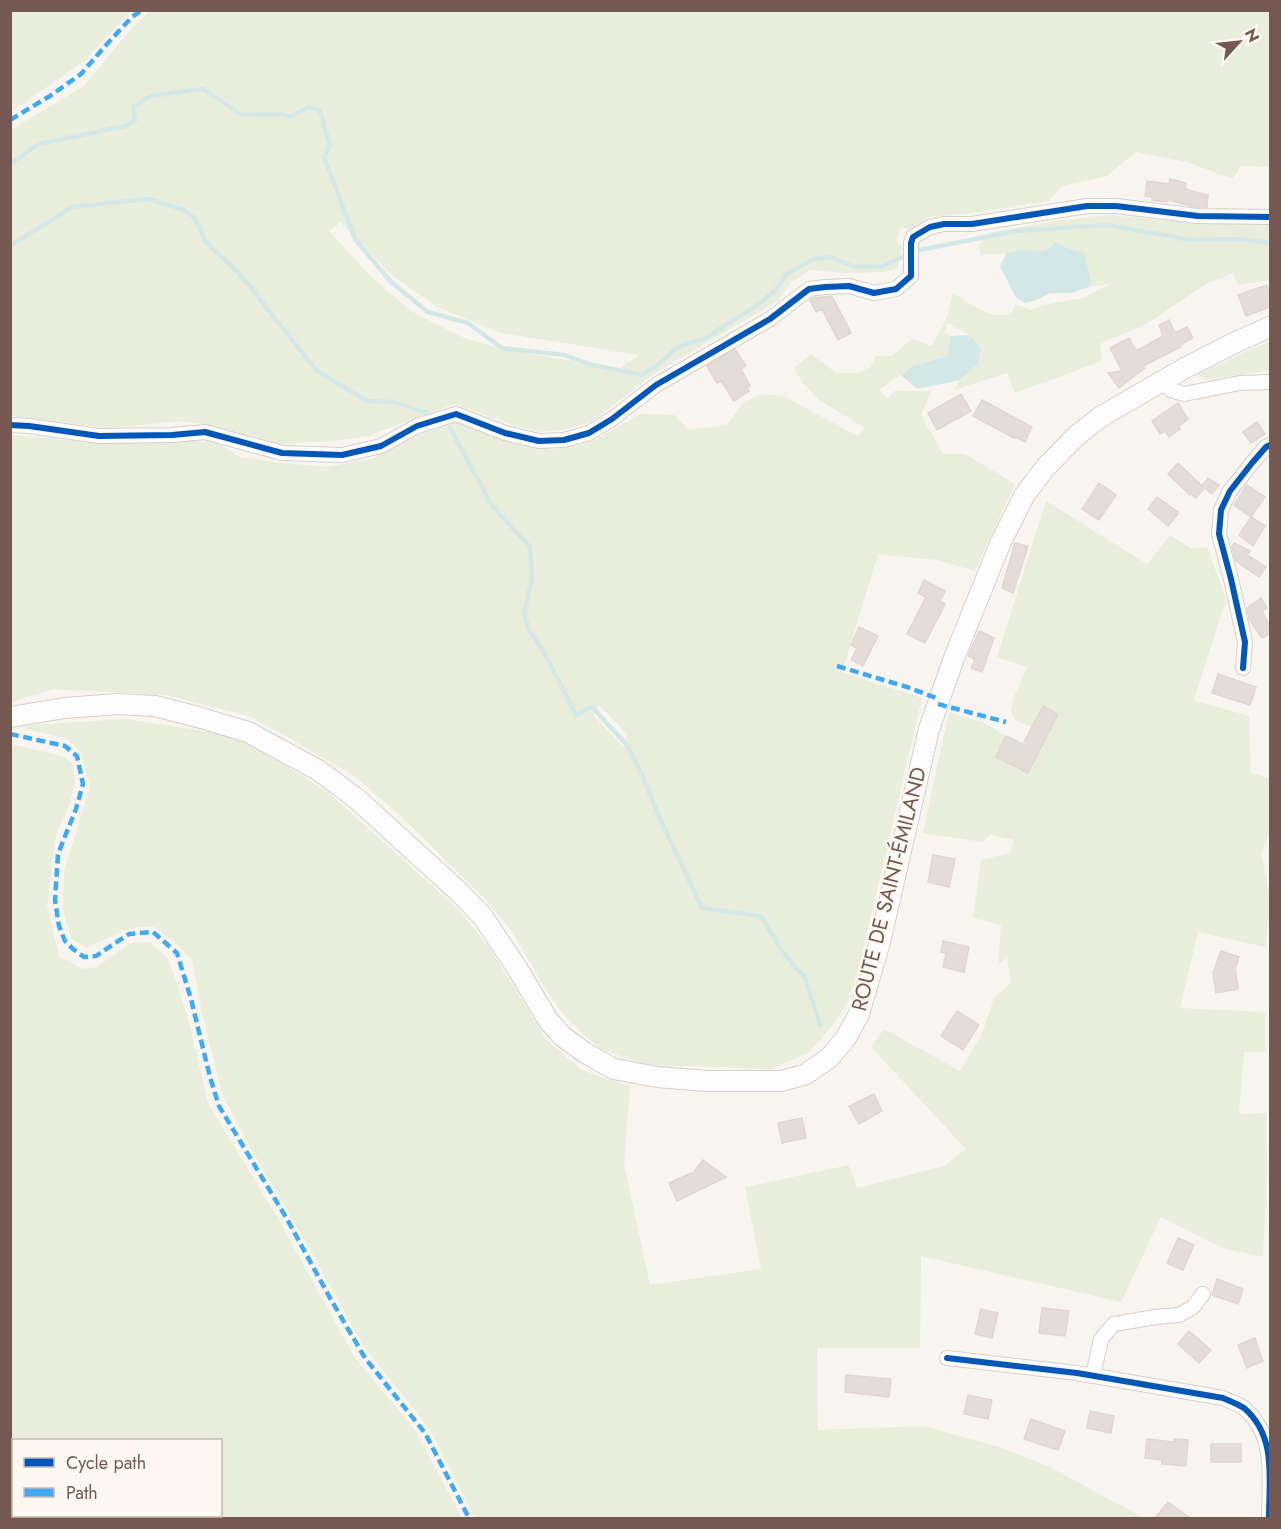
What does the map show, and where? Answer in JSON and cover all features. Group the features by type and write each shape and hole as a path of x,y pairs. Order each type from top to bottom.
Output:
{"main road":[{"name":"ROUTE DE SAINT-ÉMILAND","path":"10,717 65,708 117,704 155,706 248,732 318,770 357,799 459,892 483,917 548,1020 561,1036 584,1052 614,1069 657,1077 708,1081 782,1081 806,1074 829,1058 846,1038 859,1014 880,942 929,729 954,658 1000,544 1024,496 1045,468 1076,436 1102,416 1162,381 1270,327"}],"street":[{"path":"10,425 99,436 205,432 282,453 342,455 381,446 417,426 456,414 505,433 539,441 564,440 589,433 612,419 656,385 770,319 809,290 825,286 849,286 874,293 896,289 911,276 911,243 914,237 930,227 944,224 972,224 1088,206 1116,206 1198,216 1270,217"},
{"path":"1162,381 1172,390 1185,394 1240,383 1270,382"},
{"path":"1243,668 1245,642 1232,579 1219,534 1221,510 1230,491 1270,445"},
{"path":"1093,1376 1101,1339 1114,1324 1179,1315 1193,1307 1203,1294"},
{"path":"947,1359 1093,1376 1223,1398 1242,1407 1259,1425 1269,1450 1269,1518"}],"green space":[{"path":"11,10 131,11 84,61 11,112"},
{"path":"151,10 1270,11 1270,167 1241,166 1233,179 1187,162 1136,152 1107,176 1062,186 1049,201 932,217 909,229 901,228 896,242 903,246 898,268 883,272 846,273 810,270 792,282 779,300 654,374 591,422 562,430 540,432 454,404 368,436 335,441 280,444 215,426 180,421 109,428 11,416 11,130 84,86 130,30","holes":["340,222 392,275 437,307 501,333 639,355 619,369 508,350 464,338 411,311 369,275 329,231"]},
{"path":"1110,215 1199,224 1270,224 1270,280 1238,285 1233,273 1206,284 1148,323 1100,344 1102,361 1015,393 1007,373 954,390 960,380 978,364 970,335 948,323 944,332 951,336 947,356 913,366 879,390 888,399 894,391 931,391 921,415 943,454 965,454 1015,484 975,571 937,560 878,554 842,672 922,698 860,963 847,1004 829,1030 808,1053 771,1069 648,1065 600,1048 562,1013 514,934 487,901 407,822 357,778 249,716 165,695 53,689 11,702 10,435 93,442 217,442 240,457 326,467 372,459 410,439 453,422 466,424 512,442 553,450 573,447 597,439 641,414 674,415 689,430 727,425 743,403 760,394 784,396 857,436 865,428 819,400 802,382 794,368 811,354 836,373 857,373 870,367 876,356 892,356 912,339 932,346 947,317 953,293 983,311 1002,315 1012,312 1015,304 1031,310 1083,298 1110,284 1092,286 1084,252 1067,248 1056,242 1044,251 1021,250 981,255 979,245 988,233 1055,221","holes":["599,705 628,735 623,747 594,716"]},
{"path":"1270,341 1270,370 1206,380 1197,374"},
{"path":"1046,501 1147,564 1170,535 1192,549 1207,547 1226,599 1194,700 1249,716 1251,772 1270,779 1270,831 1261,853 1270,898 1270,913 1265,947 1198,932 1180,1008 1265,1012 1265,1052 1244,1052 1239,1114 1266,1113 1267,1172 1263,1257 1223,1248 1161,1217 1121,1302 921,1256 920,1348 817,1348 818,1430 924,1426 999,1447 1048,1466 1144,1518 475,1518 423,1420 364,1347 222,1094 192,960 154,927 138,927 123,931 87,948 72,939 63,909 64,871 90,787 81,753 68,739 14,726 126,719 216,733 251,743 330,794 458,909 491,950 546,1039 581,1070 630,1086 624,1164 650,1285 761,1269 745,1187 849,1165 857,1188 944,1166 966,1149 871,1047 884,1029 960,1071 982,1034 994,998 1011,983 1007,958 998,964 1001,925 973,918 981,860 1010,853 1014,840 990,835 983,842 923,833 949,712 984,723 1006,736 996,757 1028,773 1058,715 1043,706 1032,727 1015,720 1011,711 1014,697 1027,667 997,657"},
{"path":"11,744 62,756 73,764 75,783 69,806 56,834 47,906 59,956 83,969 97,967 130,943 150,942 167,957 188,1019 208,1103 276,1215 355,1358 415,1430 462,1518 11,1518"}],"shaded area":[{"path":"1056,242 1067,248 1084,252 1092,286 1071,293 1050,293 1025,303 1016,298 1000,266 1007,253 1021,250 1044,251"},
{"path":"970,335 981,348 978,364 960,380 917,389 901,375 913,366 947,356 951,336"}],"building":[{"path":"1170,179 1186,183 1185,189 1208,195 1207,207 1195,207 1168,200 1167,202 1152,200 1152,197 1145,196 1147,181 1169,184"},
{"path":"1267,285 1270,307 1246,316 1238,295"},
{"path":"832,296 851,333 838,340 822,309 816,312 810,300"},
{"path":"1169,320 1175,333 1187,327 1193,338 1180,345 1181,347 1143,366 1145,368 1119,388 1108,373 1122,371 1110,348 1129,338 1136,351 1163,336 1159,325"},
{"path":"735,349 746,366 741,369 750,386 747,388 749,391 734,401 721,381 717,383 707,366"},
{"path":"961,394 971,411 937,430 928,413"},
{"path":"982,400 1032,427 1025,442 973,416"},
{"path":"1178,403 1188,419 1169,437 1165,431 1160,434 1152,421"},
{"path":"1257,422 1265,434 1251,443 1243,432"},
{"path":"1178,463 1202,486 1208,478 1219,485 1212,494 1204,488 1196,498 1190,495 1168,474"},
{"path":"1099,483 1116,495 1099,520 1082,509"},
{"path":"1247,485 1265,497 1251,517 1234,505"},
{"path":"1157,497 1178,512 1168,526 1148,509"},
{"path":"1251,517 1265,526 1253,546 1239,535"},
{"path":"1015,543 1028,546 1013,593 1002,588"},
{"path":"1234,543 1250,551 1247,555 1266,567 1259,577 1236,561 1232,547"},
{"path":"924,580 945,591 940,601 945,604 925,643 907,634 926,597 918,593"},
{"path":"1261,598 1267,608 1262,611 1270,626 1270,633 1262,638 1249,619 1247,608"},
{"path":"859,627 878,636 863,666 851,660 857,648 851,645"},
{"path":"979,631 994,638 982,672 971,668 975,659 968,656"},
{"path":"1218,674 1256,687 1250,705 1212,693"},
{"path":"1043,706 1058,714 1028,773 996,757 1006,736 1023,744"},
{"path":"933,855 955,859 949,887 928,882"},
{"path":"943,941 969,947 964,972 943,967 946,953 941,952"},
{"path":"1221,951 1239,957 1235,969 1238,989 1216,993 1213,973"},
{"path":"957,1011 979,1025 963,1050 941,1036"},
{"path":"874,1094 882,1111 859,1124 849,1106"},
{"path":"802,1118 806,1138 782,1143 778,1123"},
{"path":"703,1160 726,1177 677,1201 669,1183 694,1172"},
{"path":"1178,1238 1194,1245 1183,1270 1167,1263"},
{"path":"1217,1279 1243,1289 1238,1304 1212,1295"},
{"path":"1042,1308 1069,1311 1065,1336 1039,1333"},
{"path":"981,1309 998,1313 992,1338 975,1334"},
{"path":"1189,1331 1211,1350 1199,1363 1178,1344"},
{"path":"1255,1338 1263,1361 1247,1368 1238,1345"},
{"path":"846,1375 891,1379 889,1397 845,1392"},
{"path":"968,1395 992,1400 988,1419 964,1414"},
{"path":"1090,1411 1114,1416 1111,1433 1087,1428"},
{"path":"1031,1419 1065,1431 1058,1450 1024,1439"},
{"path":"1147,1439 1174,1442 1174,1439 1188,1440 1186,1466 1162,1464 1162,1460 1145,1458"},
{"path":"1211,1444 1241,1444 1241,1462 1211,1462"},
{"path":"1168,1502 1190,1518 1155,1518"}],"waterway":[{"path":"10,164 39,144 125,126 135,121 133,107 150,96 203,89 242,115 283,114 290,117 309,107 320,111 330,146 324,157 355,239 391,282 428,312 468,323 502,348 565,355 589,364 641,375 659,364 674,350 685,344 702,340 759,304 775,290 788,273 814,259 829,257 853,266 880,267 919,250 1016,231 1107,225 1191,240 1240,239 1270,243"},
{"path":"10,246 72,207 149,199 184,210 194,217 206,242 239,273 316,370 367,401 394,402 427,413"},
{"path":"450,428 492,506 530,547 532,578 524,613 529,631 543,650 576,715 592,707 627,745 702,908 761,916 782,951 805,978 820,1025"}],"marked path":[{"path":"10,120 81,74 132,17 142,10"},
{"path":"837,666 939,699"},
{"path":"938,704 1006,722"},
{"path":"10,734 65,746 77,756 83,784 76,809 58,854 55,900 59,926 65,941 84,957 96,956 129,934 153,932 177,953 219,1106 287,1219 365,1358 425,1433 469,1518"}],"cycle path":[{"path":"10,425 99,436 205,432 282,453 342,455 381,446 417,426 456,414 505,433 539,441 564,440 589,433 612,419 656,385 770,319 809,289 849,286 874,293 896,289 911,276 913,237 930,227 944,224 972,224 1087,206 1116,206 1198,216 1270,217"},
{"path":"1243,668 1245,642 1219,534 1221,510 1230,491 1270,445"},
{"path":"947,1358 1077,1373 1223,1398 1237,1404 1255,1419 1266,1445 1270,1473 1269,1518"}]}
